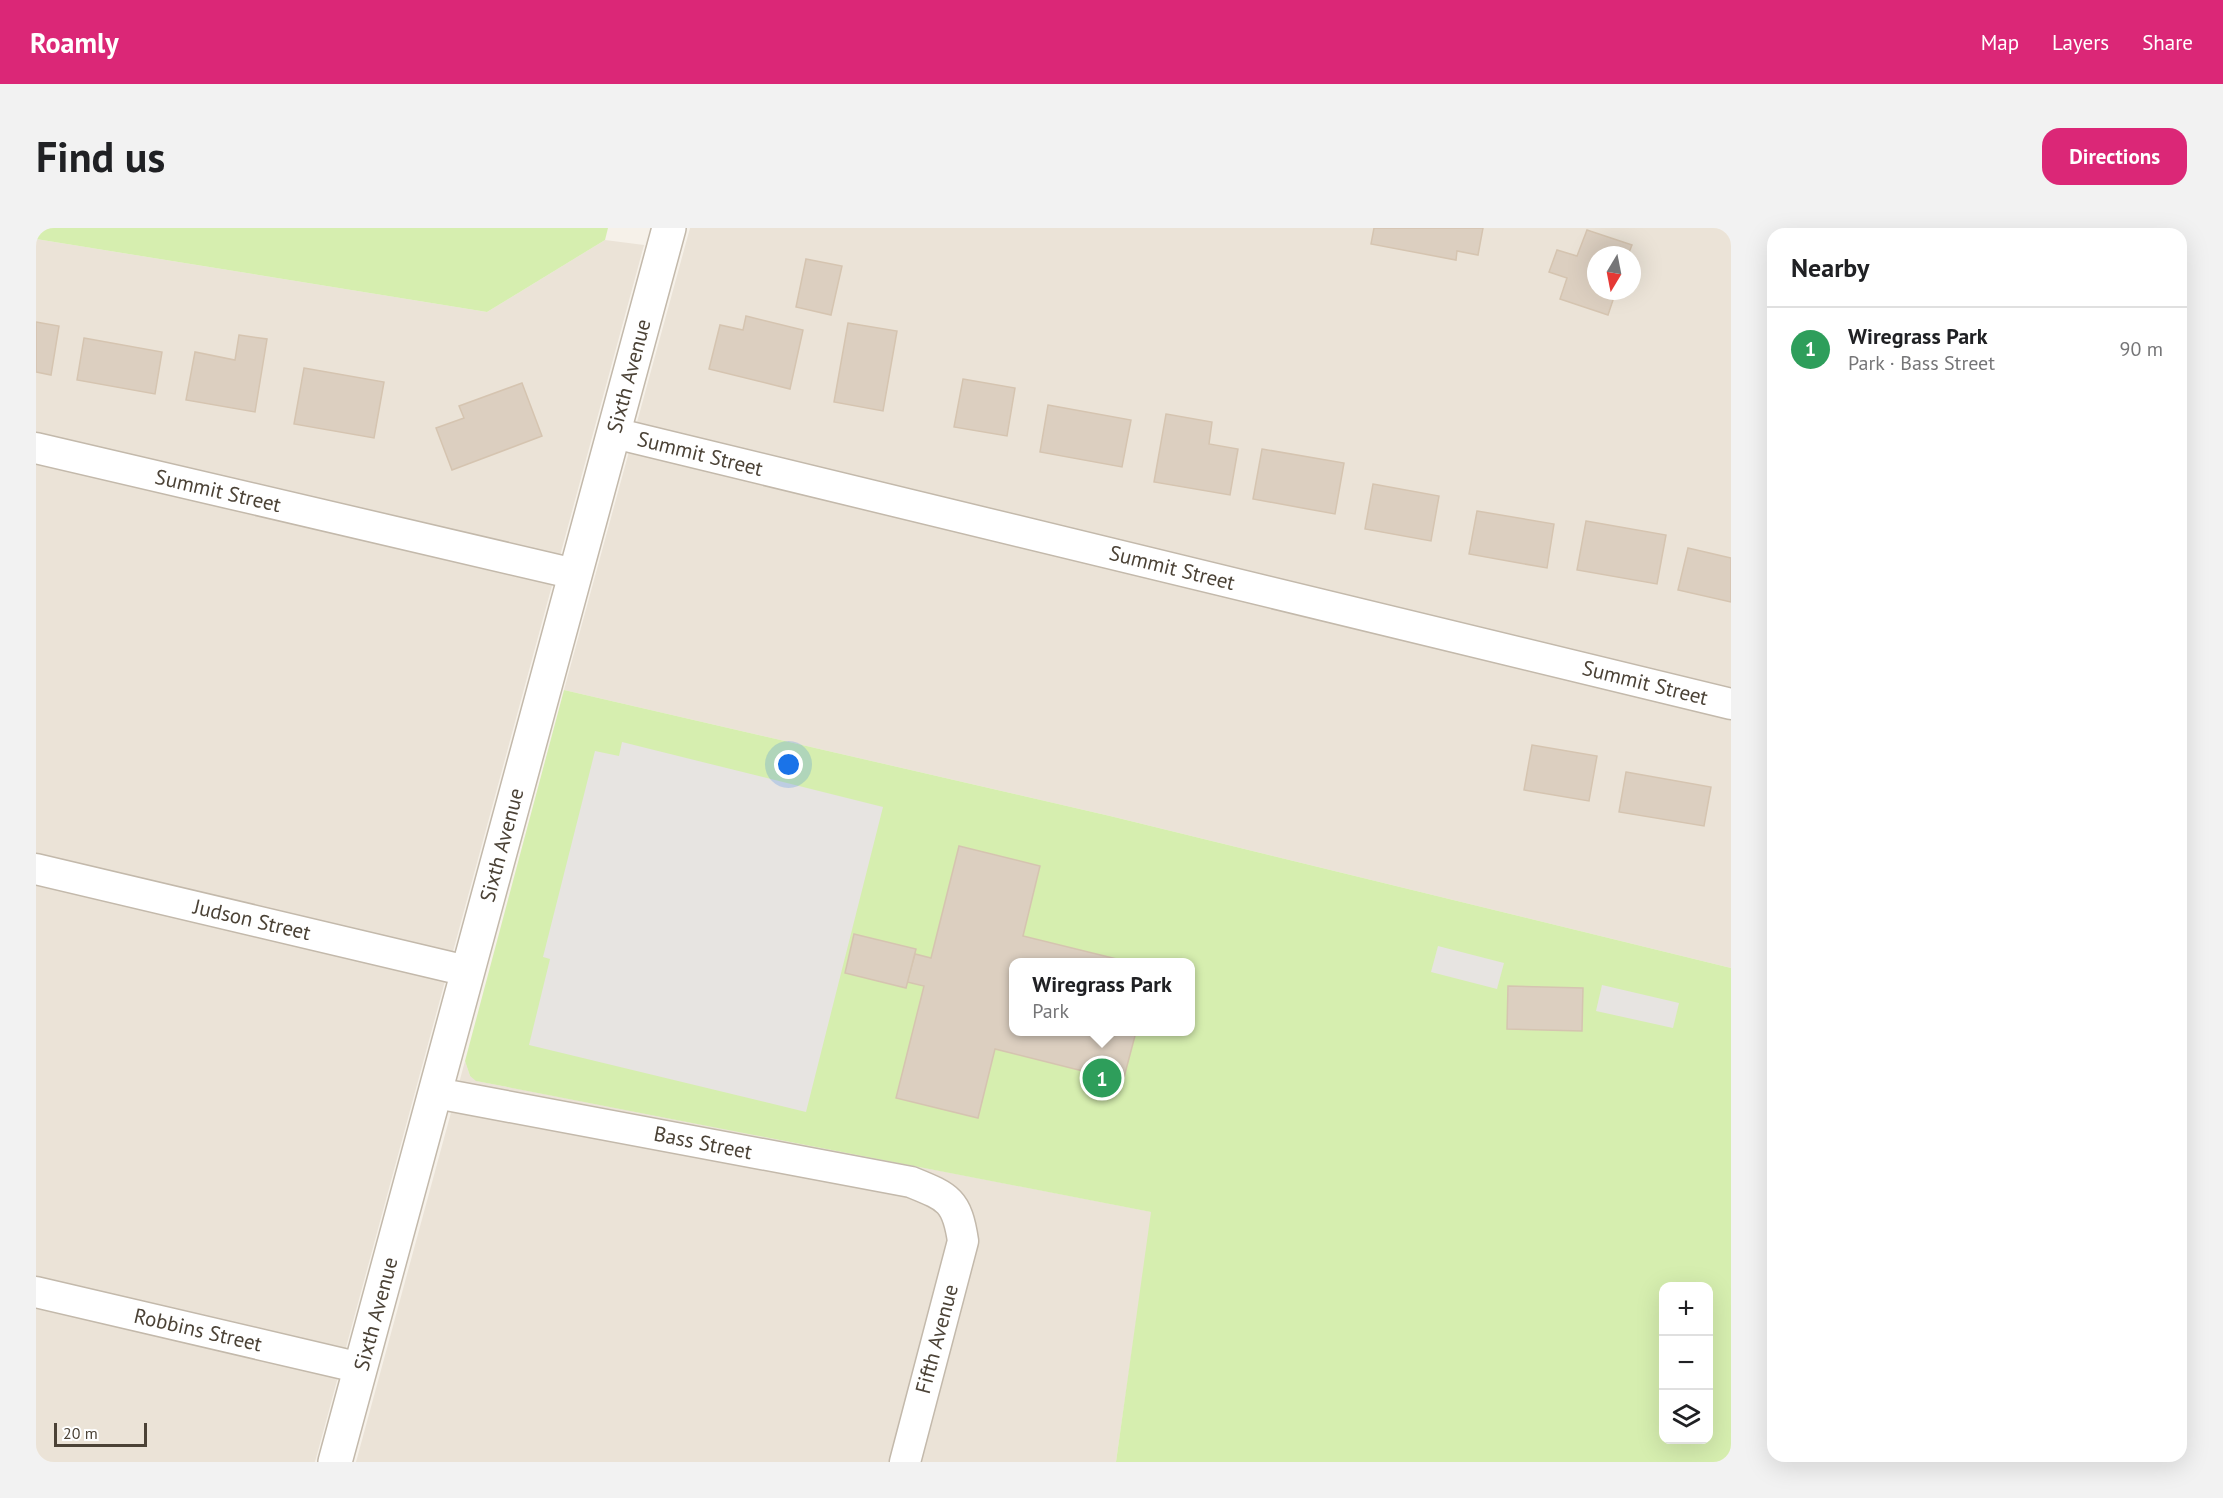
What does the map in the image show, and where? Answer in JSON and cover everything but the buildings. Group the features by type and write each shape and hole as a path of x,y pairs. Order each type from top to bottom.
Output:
{"street":[{"name":"Sixth Avenue","path":"335,1462 669,228"},
{"name":"Summit Street","path":"614,433 1731,704"},
{"name":"Summit Street","path":"36,448 575,574"},
{"name":"Judson Street","path":"36,869 467,971"},
{"name":"Bass Street","path":"436,1093 911,1182 943,1196 959,1215"},
{"name":"Fifth Avenue","path":"905,1462 963,1241 959,1215"},
{"name":"Robbins Street","path":"36,1292 361,1368"}],"shaded area":[{"path":"690,228 1731,228 1731,968 1110,816 564,690"},
{"path":"36,239 487,312 605,240 644,245 315,1462 36,1462"},
{"path":"622,742 883,807 806,1112 529,1045 550,959 543,957 595,751 619,756"},
{"path":"1438,946 1504,963 1497,989 1431,972"},
{"path":"1602,985 1679,1003 1673,1028 1596,1011"},
{"path":"465,1061 470,1076 477,1081 1152,1212 1116,1462 356,1462"}],"green space":[{"path":"36,228 608,228 605,240 487,312 36,239"},
{"path":"564,690 1110,816 1731,968 1731,1462 1116,1462 1151,1212 476,1081 470,1076 465,1061"}],"place":[{"name":"Wiregrass Park","path":"1102,1078"}]}
